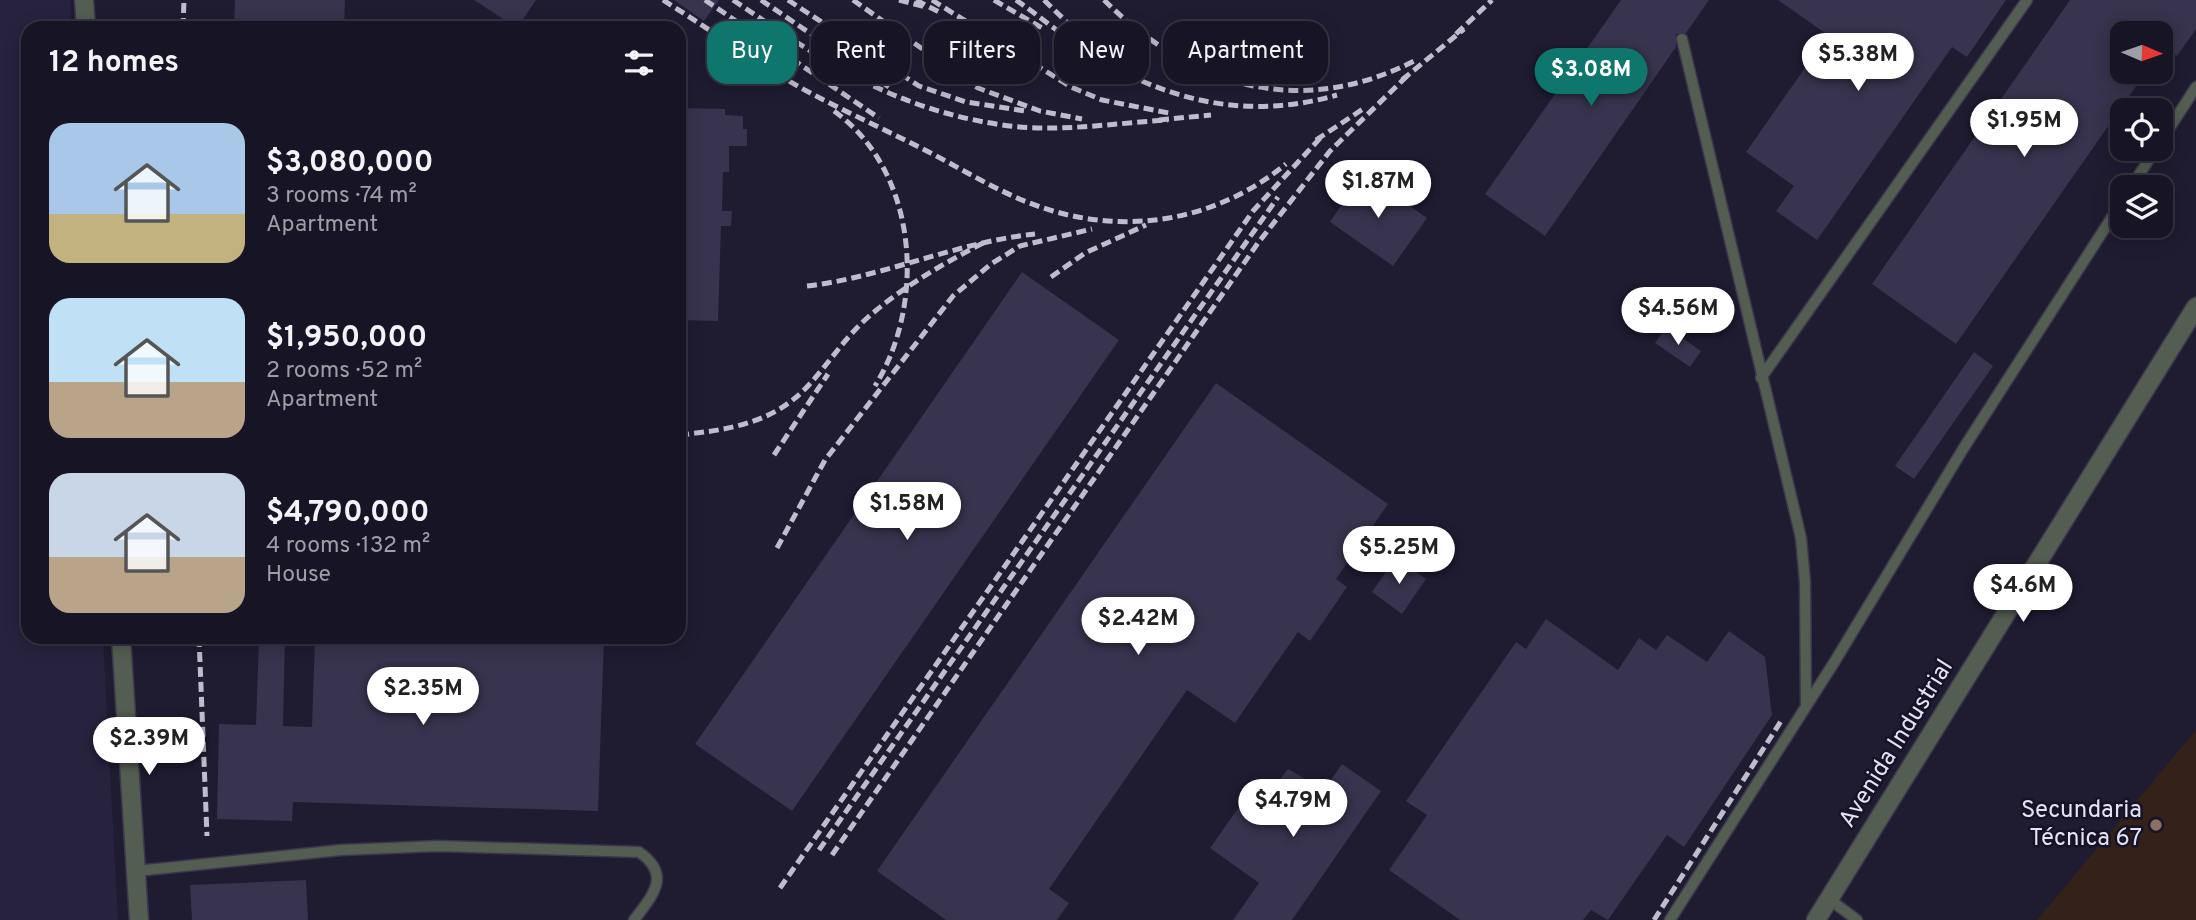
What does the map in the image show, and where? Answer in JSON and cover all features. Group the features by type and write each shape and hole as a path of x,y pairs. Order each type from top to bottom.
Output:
{"street":[{"path":"84,0 86,21"},
{"name":"Avenida Industrial","path":"1816,920 2196,307"},
{"path":"121,644 139,920"}],"lane":[{"path":"1761,378 2027,0"},
{"path":"1682,39 1801,538 1805,582 1807,705"},
{"path":"2173,122 2196,87"},
{"path":"1670,920 1807,705 1963,449 2110,221"},
{"path":"136,870 341,850 438,846 639,852 650,860 657,872 657,884 634,920"},
{"path":"1829,899 1857,920"}],"shaded area":[{"path":"0,0 70,0 72,21 21,21 21,644 103,644 118,920 0,920"},
{"name":"Secundaria Técnica 67","path":"2196,730 2196,920 2037,920"}],"building":[{"path":"235,0 345,0 344,21 234,21"},
{"path":"474,0 536,0 522,21 506,21"},
{"path":"674,0 719,0 704,21"},
{"path":"1621,0 1709,0 1686,33 1676,34 1676,47 1545,236 1485,194"},
{"path":"1778,0 2006,0 1967,57 1952,47 1817,240 1776,211 1794,186 1746,152 1828,35"},
{"path":"2070,0 2196,0 2196,29 2177,56 2174,54 2174,21 2110,21 2110,84 2138,84 2128,98 2110,98 2110,124 1956,344 1872,284"},
{"path":"686,108 725,109 725,115 743,116 743,129 747,129 747,146 729,146 729,172 723,172 722,211 732,211 731,226 721,226 718,321 686,320"},
{"path":"1363,173 1427,218 1393,266 1330,222"},
{"path":"1022,272 1119,340 792,811 695,744"},
{"path":"1666,327 1701,351 1690,367 1655,343"},
{"path":"1974,352 1993,366 1914,479 1895,466"},
{"path":"1216,383 1388,504 1336,579 1347,587 1310,641 1298,632 1235,723 1187,690 1049,889 1069,903 1057,920 946,920 877,871"},
{"path":"1396,557 1426,579 1402,614 1372,592"},
{"path":"1546,619 1618,670 1639,638 1656,650 1667,635 1707,662 1729,631 1765,657 1772,715 1684,847 1667,835 1608,920 1591,910 1583,920 1460,920 1389,870 1427,815 1406,801 1516,642 1526,649"},
{"path":"259,644 285,644 283,726 312,727 315,644 604,644 598,811 293,802 292,821 217,819 219,724 256,725"},
{"path":"1342,764 1381,791 1292,920 1233,920 1259,883 1210,848 1246,797 1259,806 1288,769 1324,790"},
{"path":"306,880 308,920 192,920 190,885"}],"railway":[{"path":"183,21 184,0"},
{"path":"663,0 801,88 1000,190 1053,211 1115,221 1176,217 1233,198 1286,164"},
{"path":"705,0 879,118"},
{"path":"733,0 798,43 860,79 926,107 962,117 1002,125 1043,128 1168,120"},
{"path":"761,0 889,87"},
{"path":"788,0 919,86 966,102 1025,111"},
{"path":"853,0 978,88 1040,111 1082,119"},
{"path":"899,0 926,7"},
{"path":"916,0 941,13"},
{"path":"932,0 1071,87 1102,100 1169,113"},
{"path":"994,0 1042,28"},
{"path":"1016,0 1086,51 1146,83 1176,94 1238,106 1303,103 1337,95"},
{"path":"1044,0 1066,21"},
{"path":"1104,0 1138,30 1174,55 1212,73 1251,85 1291,90 1333,88 1375,78 1418,59"},
{"path":"1456,34 1492,0"},
{"path":"1402,80 1464,29"},
{"path":"832,855 1258,243 1330,151 1408,75"},
{"path":"1316,140 1366,107"},
{"path":"834,111 862,137 883,167 898,202 905,240 907,278 902,316 892,353 875,386"},
{"path":"1159,120 1211,115"},
{"path":"780,888 1253,211 1323,135"},
{"path":"819,850 1278,197"},
{"path":"1051,277 1085,253 1146,225"},
{"path":"777,548 825,460 953,296 991,264 1020,246 1092,229"},
{"path":"807,286 836,282 977,244 1035,234"},
{"path":"686,434 747,423 778,410 806,388 850,336 880,307 924,276 987,241"},
{"path":"774,455 828,374"},
{"path":"199,644 207,836"},
{"path":"1654,920 1783,718"}],"place":[{"name":"Secundaria Técnica 67","path":"2156,825"}]}
